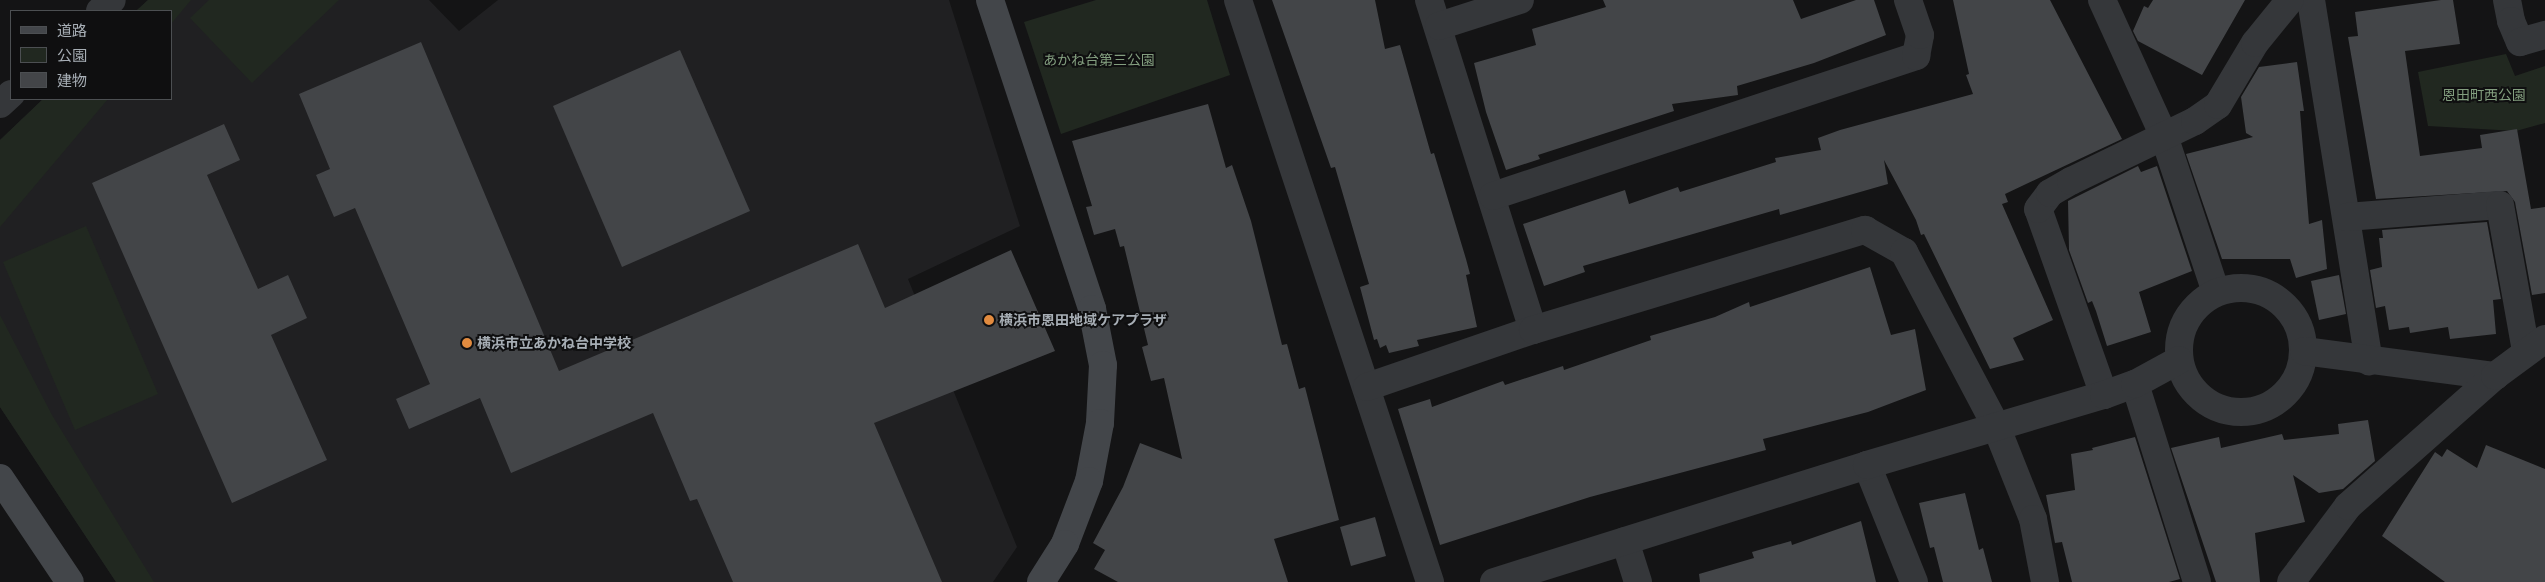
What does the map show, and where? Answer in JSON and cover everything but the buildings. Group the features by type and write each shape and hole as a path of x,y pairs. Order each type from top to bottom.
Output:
{"street":[{"path":"101,10 112,0"},
{"path":"990,0 1092,309 1102,365 1100,423 1090,481 1064,544 1042,582"},
{"path":"1238,0 1430,582"},
{"path":"1429,0 1493,196 1533,330"},
{"path":"1439,26 1520,0"},
{"path":"1493,196 1916,56 1920,35 1908,0"},
{"path":"2104,395 2038,209 2050,193 2195,121 2218,106 2255,43 2290,0"},
{"path":"2311,0 2369,361"},
{"path":"2507,0 2511,21 2520,42 2545,35"},
{"path":"2105,2 2164,136 2216,292"},
{"path":"0,104 10,95"},
{"path":"2291,582 2348,506 2495,376 2536,345 2500,205 2347,217"},
{"path":"1367,387 1533,330 1865,230 1904,252 1996,426 2033,520 2045,582"},
{"path":"2243,288 2276,298 2291,312 2301,331 2304,351 2301,369 2280,399 2263,408 2246,412 2210,404 2196,392 2185,378 2179,360 2179,339 2186,320 2199,303 2216,292 2243,288"},
{"path":"2304,351 2495,376"},
{"path":"1494,582 1867,465 2104,395 2136,384 2179,360"},
{"path":"2136,384 2197,582"},
{"path":"1867,465 1914,582"},
{"path":"0,478 68,582"},
{"path":"1625,541 1638,582"}],"shaded area":[{"name":"横浜市立あかね台中学校","path":"148,0 429,0 459,31 498,0 949,0 1020,226 908,279 1017,547 993,582 116,582 0,407 0,140 42,100 172,100 172,10 137,10"}],"green space":[{"path":"148,0 191,0 172,23 172,10 137,10"},
{"path":"209,0 339,0 252,83 190,18"},
{"name":"あかね台第三公園","path":"1096,0 1207,0 1230,75 1061,134 1024,22"},
{"name":"恩田町西公園","path":"2506,54 2515,76 2545,66 2545,123 2516,131 2428,126 2418,72"},
{"path":"42,100 107,100 0,227 0,140"},
{"path":"86,226 158,394 75,430 3,262"},
{"path":"0,315 52,415 154,582 116,582 0,407"}],"place":[{"name":"横浜市恩田地域ケアプラザ","path":"989,320"},
{"name":"横浜市立あかね台中学校","path":"467,343"}]}
